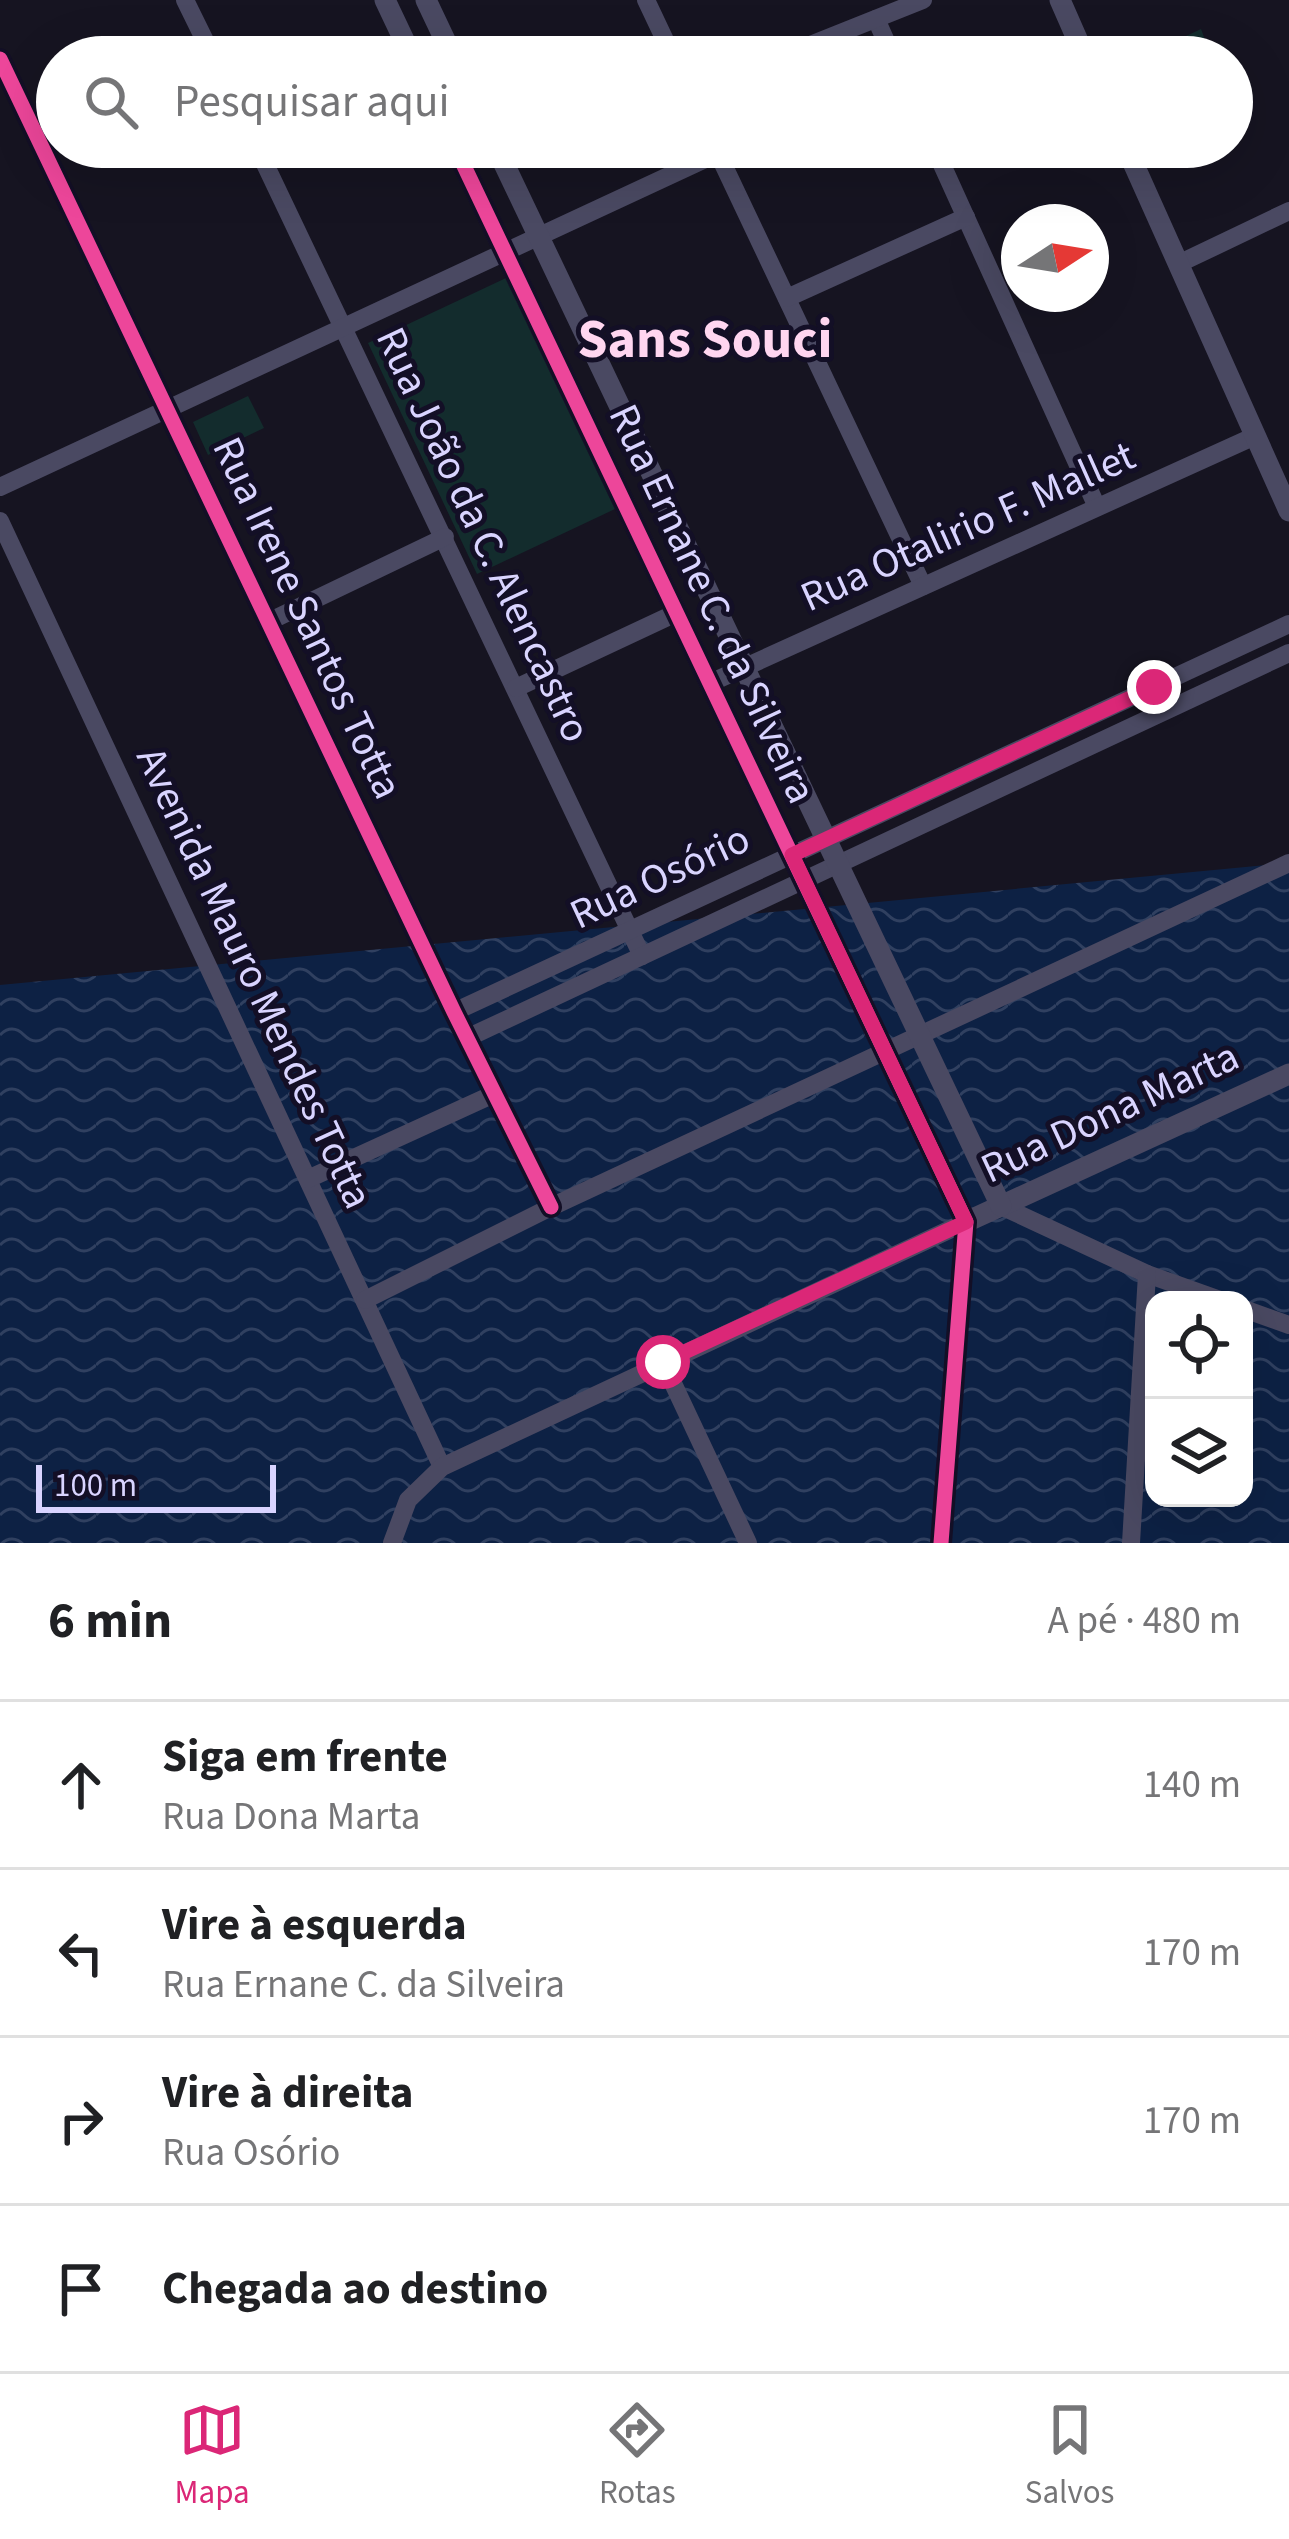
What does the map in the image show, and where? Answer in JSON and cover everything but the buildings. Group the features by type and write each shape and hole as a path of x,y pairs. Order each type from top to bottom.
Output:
{"street":[{"path":"185,0 203,36"},
{"path":"385,0 402,36"},
{"path":"426,0 443,36"},
{"path":"646,0 664,36"},
{"path":"834,36 923,0"},
{"path":"1060,0 1076,36"},
{"path":"876,20 883,36"},
{"name":"Rua Irene Santos Totta","path":"0,58 36,134"},
{"name":"Rua Irene Santos Totta","path":"52,168 551,1207"},
{"name":"Rua João da C. Alencastro","path":"267,168 642,956"},
{"name":"Rua Ernane C. da Silveira","path":"465,168 966,1222"},
{"name":"Rua Ernane C. da Silveira","path":"506,168 1001,1206"},
{"path":"0,488 680,168"},
{"path":"726,168 923,586"},
{"path":"944,168 1097,507"},
{"path":"1135,168 1289,511"},
{"path":"1178,264 1289,211"},
{"path":"787,298 966,217"},
{"name":"Rua Otalirio F. Mallet","path":"710,683 1255,436"},
{"name":"Avenida Mauro Mendes Totta","path":"0,521 442,1467"},
{"path":"270,621 445,537"},
{"path":"516,688 676,613"},
{"name":"Rua Osório","path":"454,1012 1289,624"},
{"name":"Rua Osório","path":"467,1038 1289,653"},
{"path":"1165,682 1176,706"},
{"path":"364,1300 551,1207 1289,863"},
{"name":"Rua Dona Marta","path":"442,1467 1289,1074"},
{"path":"308,1179 496,1093"},
{"path":"1001,1206 1195,1291"},
{"path":"941,1543 966,1222"},
{"path":"1131,1543 1148,1274"},
{"path":"1253,1312 1289,1325"},
{"path":"663,1362 748,1543"},
{"path":"392,1543 408,1500 442,1467"}],"green space":[{"path":"506,278 615,509 477,574 368,343"},
{"path":"248,396 264,428 208,455 193,422"}],"water":[{"path":"1289,863 1289,1543 0,1543 0,985"}],"cycle path":[{"path":"0,59 36,135"},
{"path":"52,168 551,1207"},
{"path":"465,168 966,1222 941,1543"}],"district":[{"name":"Sans Souci","path":"705,340"}],"route":[{"path":"663,1362 966,1222 792,855 1154,687"}]}
